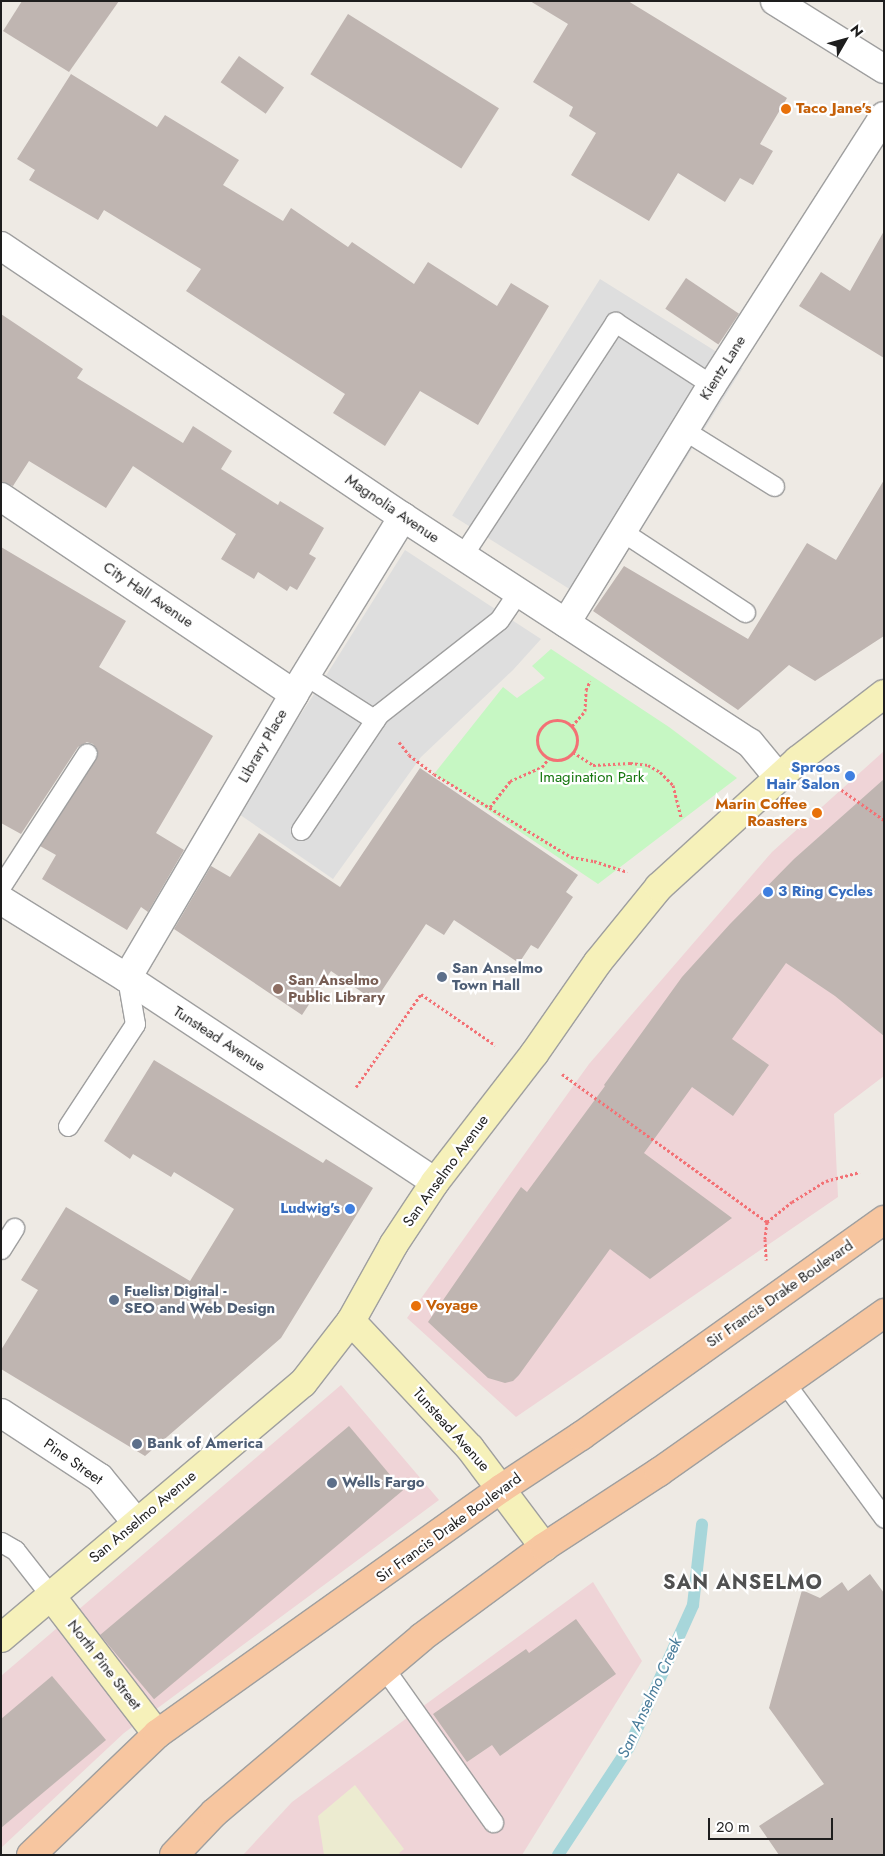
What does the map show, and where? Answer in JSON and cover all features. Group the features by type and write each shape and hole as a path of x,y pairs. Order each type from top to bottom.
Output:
{"main road":[{"name":"Sir Francis Drake Boulevard","path":"30,1855 157,1734 502,1488 581,1436 884,1220"},
{"path":"174,1855 214,1813 422,1636 544,1547 659,1472 884,1313"}],"street":[{"path":"776,1 884,69"},
{"name":"Kientz Lane","path":"566,623 712,385 884,116"},
{"name":"Magnolia Avenue","path":"1,246 403,517 788,768"},
{"name":"City Hall Avenue","path":"1,497 299,684"},
{"name":"Library Place","path":"127,978 299,684 403,517"},
{"name":"San Anselmo Avenue","path":"1,1638 303,1382 351,1321 394,1244 435,1182 529,1060 598,962 659,887 788,768 884,694"},
{"name":"Tunstead Avenue","path":"1,900 127,978 435,1182"},
{"name":"Tunstead Avenue","path":"351,1321 470,1448 502,1488 544,1547"},
{"name":"Pine Street","path":"1,1413 100,1478 136,1522"},
{"name":"North Pine Street","path":"51,1596 157,1734"}],"lane":[{"path":"462,556 615,322 712,385"},
{"path":"684,430 774,486"},
{"path":"623,532 745,612"},
{"path":"301,830 377,717 499,620 518,592"},
{"path":"299,684 377,717"},
{"path":"1,886 87,753"},
{"path":"68,1126 135,1024 127,978"},
{"path":"1,1249 14,1228"},
{"path":"785,1383 884,1518"},
{"path":"1,1542 15,1550 51,1596"},
{"path":"384,1668 493,1822"}],"path":[{"path":"572,726 585,711 586,690 602,647"},
{"path":"377,717 409,755 434,774 571,857 622,869 659,887"},
{"path":"548,721 567,722 572,726 577,738 573,752 562,759 549,758 543,754 537,742 539,730 548,721"},
{"path":"573,752 593,765 630,763 648,765 660,772 673,785 683,826 689,842 697,850"},
{"path":"490,807 510,781 542,766 549,758"},
{"path":"788,768 884,820"},
{"path":"336,1116 421,994 529,1060 768,1222"},
{"path":"778,1296 767,1263 765,1239 768,1222 792,1202 826,1181 860,1172"}],"shaded area":[{"path":"600,279 742,368 595,605 452,516"},
{"path":"405,550 541,639 513,670 421,757 333,879 236,812 322,682"},
{"path":"884,751 884,1076 834,1114 838,1197 516,1417 407,1318 589,1064 772,852"},
{"path":"341,1385 439,1500 124,1733 1,1848 1,1676"},
{"path":"593,1582 642,1661 522,1855 243,1855 292,1802"}],"green space":[{"name":"Imagination Park","path":"551,649 669,727 737,778 598,884 434,774 503,687 517,698 545,678 532,666"},
{"path":"355,1785 404,1849 399,1853 401,1855 324,1855 318,1816"}],"building":[{"path":"22,1 119,1 69,72 3,31"},
{"path":"530,1 628,1 787,98 760,144 773,151 753,185 740,178 725,202 678,173 649,221 571,175 596,133 569,116 573,107 533,82 568,24"},
{"path":"348,14 499,108 461,169 310,74"},
{"path":"239,56 284,88 266,114 221,82"},
{"path":"71,74 157,127 165,115 239,160 223,185 283,221 291,208 348,247 352,242 414,284 428,262 497,306 511,283 549,306 478,425 420,391 385,446 333,413 345,394 186,291 201,269 104,210 98,220 29,180 35,170 17,159"},
{"path":"884,231 884,358 799,306 821,272 850,291"},
{"path":"686,278 739,314 718,344 665,309"},
{"path":"1,314 83,369 77,378 183,443 193,426 232,451 221,469 278,505 280,501 324,528 309,554 316,558 297,590 290,586 287,591 258,572 254,579 221,559 236,534 133,466 106,508 29,461 13,486 1,482"},
{"path":"884,480 884,636 815,681 789,665 738,710 593,611 624,566 748,639 807,543 836,560"},
{"path":"1,547 126,621 99,667 213,736 156,833 184,850 148,912 141,907 127,930 42,879 56,855 40,846 96,759 98,753 93,744 87,742 78,747 21,834 1,823"},
{"path":"420,768 578,875 566,892 573,897 538,949 531,945 519,963 454,920 444,935 426,924 375,1001 331,971 302,1015 174,929 211,866 230,877 259,833 340,887"},
{"path":"884,779 884,1036 835,996 786,963 732,1039 769,1065 733,1116 692,1087 644,1153 732,1218 650,1279 610,1249 519,1375 513,1381 505,1383 488,1378 428,1322 521,1187 527,1192 682,977 730,924 794,859"},
{"path":"154,1060 323,1163 326,1159 373,1188 281,1338 145,1456 1,1369 1,1350 38,1290 21,1280 66,1207 190,1281 234,1209 174,1172 171,1177 133,1154 130,1159 104,1141"},
{"path":"349,1426 403,1490 154,1699 100,1635"},
{"path":"870,1574 884,1593 884,1855 779,1855 759,1826 824,1784 769,1708 802,1590 820,1598 842,1582 848,1591"},
{"path":"576,1619 616,1674 500,1756 492,1745 467,1762 433,1714 526,1649 529,1653"},
{"path":"52,1676 106,1740 1,1828 1,1719"}],"waterway":[{"name":"San Anselmo Creek","path":"558,1855 629,1747 693,1605 702,1525"}],"place":[{"name":"Taco Jane's","path":"786,109"},
{"name":"Sproos Hair Salon","path":"850,776"},
{"name":"Marin Coffee Roasters","path":"817,813"},
{"name":"3 Ring Cycles","path":"768,892"},
{"name":"San Anselmo Town Hall","path":"442,977"},
{"name":"San Anselmo Public Library","path":"278,989"},
{"name":"Ludwig's","path":"350,1209"},
{"name":"Fuelist Digital - SEO and Web Design","path":"114,1300"},
{"name":"Voyage","path":"416,1306"},
{"name":"Bank of America","path":"137,1444"},
{"name":"Wells Fargo","path":"332,1483"}],"district":[{"name":"SAN ANSELMO","path":"743,1582"}]}
